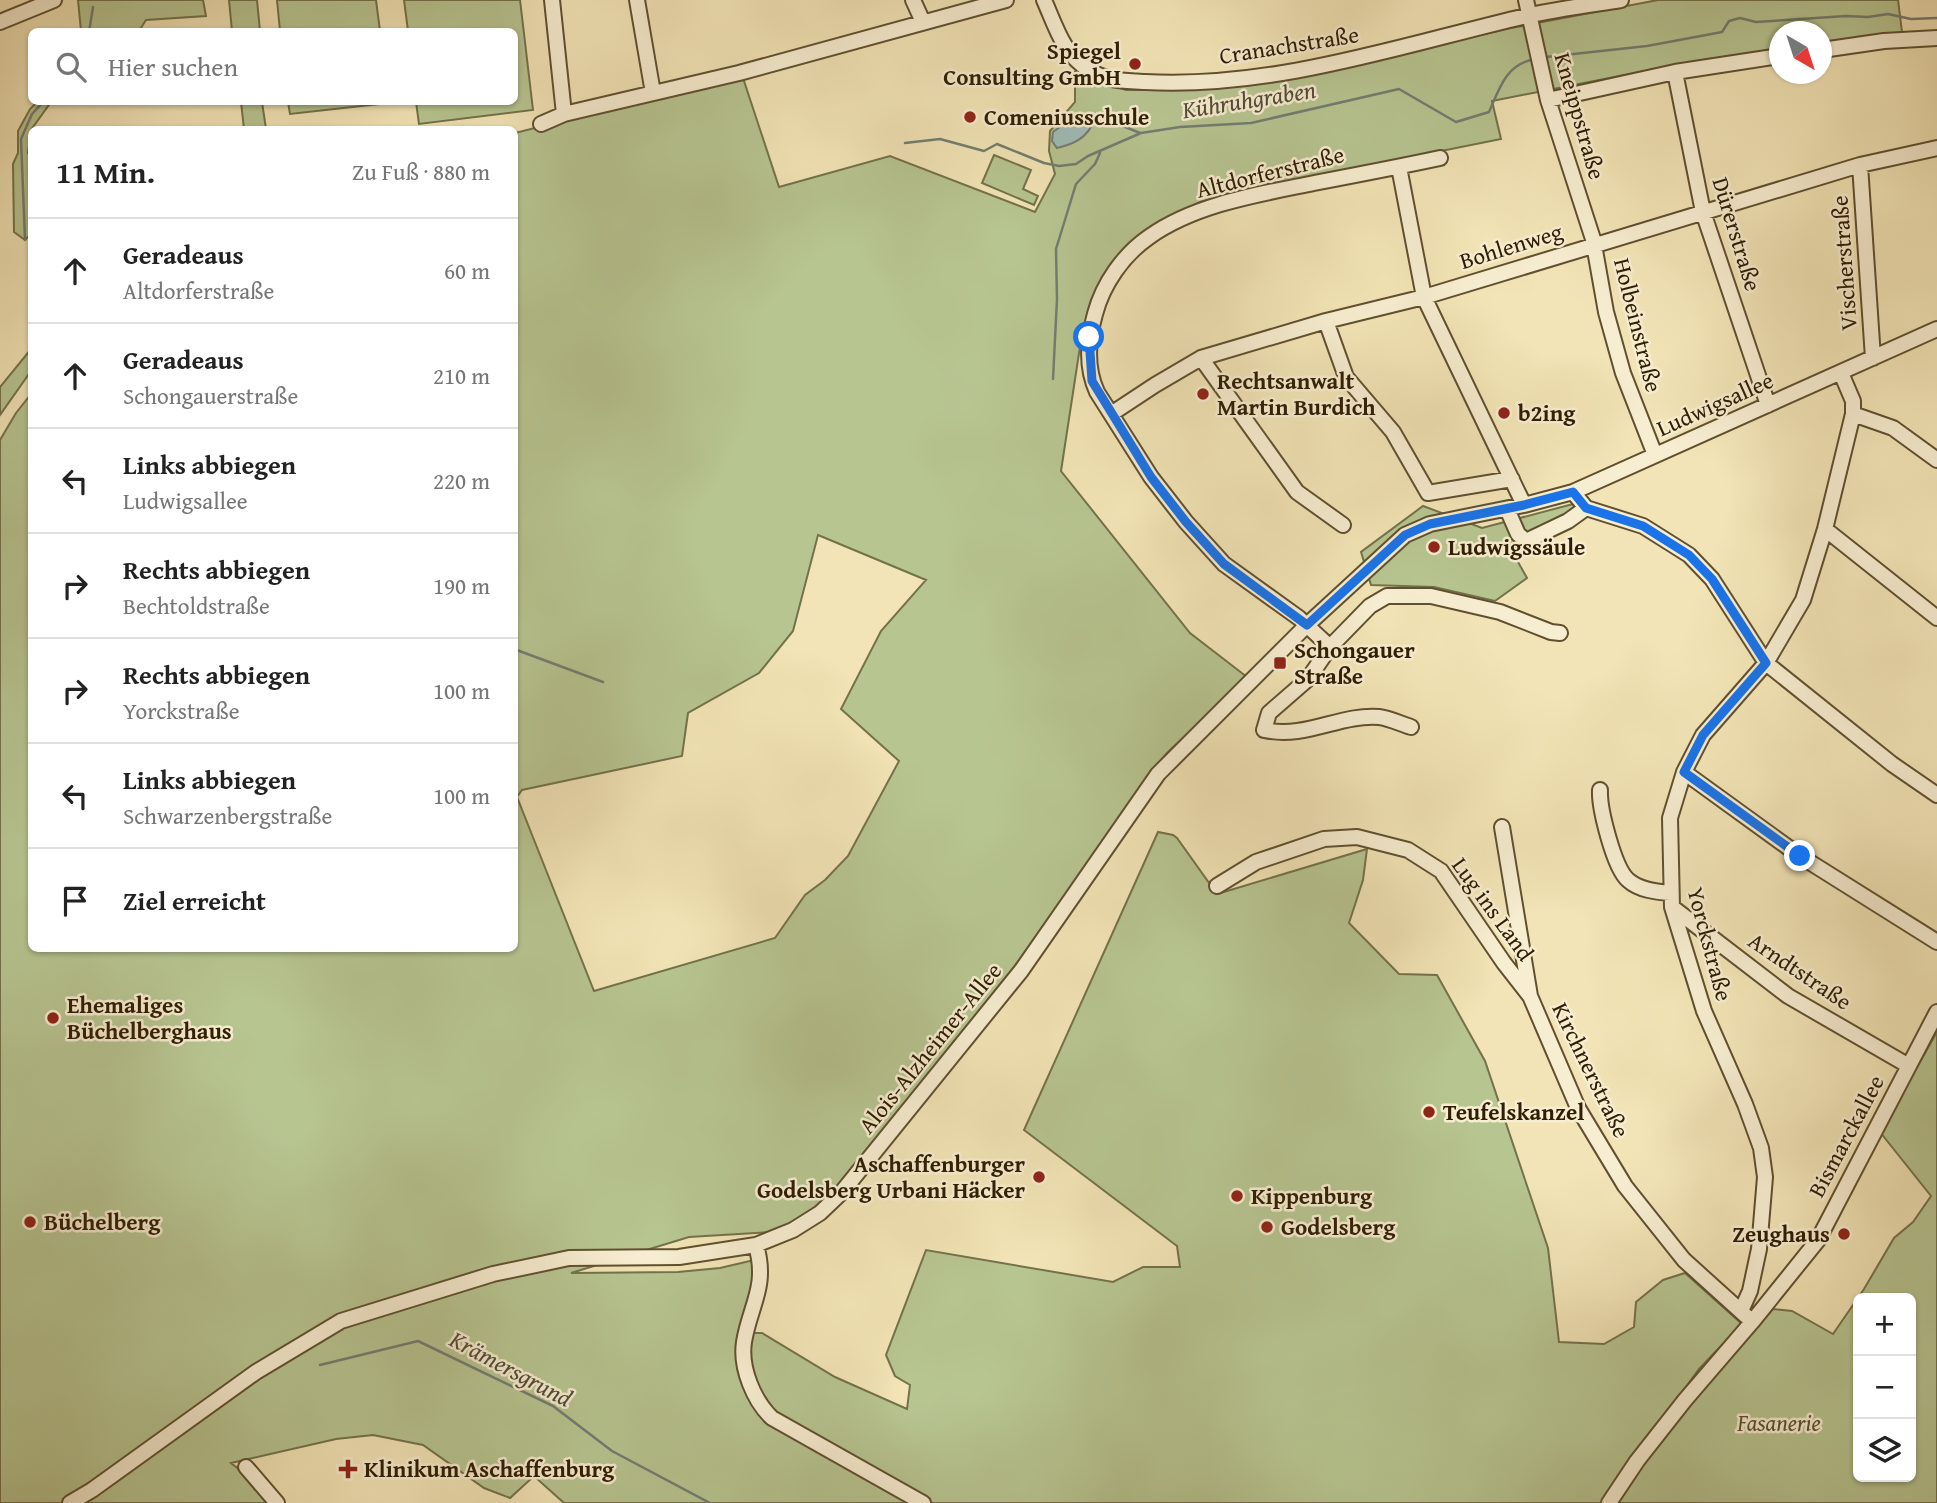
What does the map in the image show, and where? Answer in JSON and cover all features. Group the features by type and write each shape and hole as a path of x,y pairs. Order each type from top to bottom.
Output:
{"street":[{"path":"0,22 54,0"},
{"path":"552,0 564,114"},
{"path":"637,0 653,93"},
{"path":"913,0 923,22"},
{"path":"541,124 564,114 740,73 1006,0"},
{"name":"Cranachstraße","path":"1044,0 1068,53 1090,72 1115,81 1169,84 1288,72 1529,16 1621,0"},
{"name":"Kneippstraße","path":"1526,0 1548,100 1595,245"},
{"path":"1832,49 1884,41 1937,38"},
{"path":"1548,100 1675,72 1769,58"},
{"name":"Dürerstraße","path":"1675,72 1703,212 1768,405"},
{"name":"Bohlenweg","path":"1111,414 1201,358 1326,321 1424,297 1860,165 1937,148"},
{"name":"Altdorferstraße","path":"1307,625 1224,564 1158,486 1111,414 1092,381 1089,337 1098,300 1108,281 1126,258 1149,237 1207,207 1440,158"},
{"name":"Vischerstraße","path":"1860,165 1873,358"},
{"path":"1399,167 1424,297 1524,505"},
{"name":"Holbeinstraße","path":"1595,245 1606,312 1623,373 1655,455"},
{"path":"1326,321 1346,377 1393,432 1428,493 1513,480"},
{"name":"Ludwigsallee","path":"1307,625 1405,535 1430,524 1507,509 1573,492 1937,329"},
{"path":"1201,358 1297,492 1343,525"},
{"name":"Yorckstraße","path":"1741,1311 1750,1291 1759,1250 1765,1177 1761,1148 1745,1104 1704,1012 1671,900 1670,818 1684,772 1703,735 1766,663 1803,600 1825,529 1853,414 1853,401 1841,373"},
{"path":"1853,414 1893,428 1937,460"},
{"path":"1573,492 1586,508 1643,526 1689,555 1712,579 1766,663 1892,764 1937,795"},
{"path":"1507,509 1518,534 1526,541 1568,521 1586,508"},
{"path":"1825,529 1937,618"},
{"path":"1411,727 1380,717 1353,719 1299,732 1278,733 1264,730 1269,713 1308,679 1330,647 1370,606 1387,596 1431,596 1500,612 1560,633"},
{"path":"1307,625 1330,647"},
{"name":"Alois-Alzheimer-Allee","path":"70,1503 256,1372 341,1321 493,1274 569,1258 679,1256 756,1245 793,1230 820,1213 842,1192 1021,971 1158,774 1307,625"},
{"path":"1684,772 1800,856 1937,943"},
{"path":"1600,790 1609,840 1626,879 1671,900"},
{"name":"Kirchnerstraße","path":"1502,827 1530,996 1578,1108 1625,1186 1685,1260 1752,1322"},
{"name":"Lug ins Land","path":"1217,886 1256,862 1324,839 1357,837 1408,850 1441,870 1504,963 1530,996"},
{"name":"Arndtstraße","path":"1671,900 1788,996 1909,1066"},
{"name":"Bismarckallee","path":"1609,1503 1637,1461 1818,1240 1937,1012"},
{"path":"756,1245 761,1280 743,1351 754,1396 761,1408 772,1418 923,1503"},
{"path":"246,1467 277,1503"}],"green space":[{"path":"78,0 203,0 206,16 146,20 141,28 81,28"},
{"path":"229,0 257,0 260,28 232,28"},
{"path":"277,0 376,0 380,28 280,28"},
{"path":"404,0 520,0 533,110 419,124 416,105 518,105 518,28 408,28"},
{"path":"1658,0 1898,0 1902,32 1832,42 1832,21 1769,21 1769,50 1696,61 1492,101 1501,139 1200,202 1145,232 1110,266 1083,327 1061,471 1190,633 1247,677 1167,753 1153,770 1015,966 840,1183 819,1204 795,1222 772,1232 689,1237 571,1273 678,1272 720,1268 754,1260 753,1333 762,1333 835,1377 907,1409 910,1385 895,1376 886,1355 926,1250 1113,1282 1143,1267 1180,1267 1177,1246 1024,1130 1158,832 1177,838 1217,894 1367,849 1363,880 1349,923 1399,974 1437,975 1485,1061 1548,1248 1559,1342 1604,1344 1634,1327 1636,1302 1663,1280 1685,1273 1742,1324 1699,1369 1602,1503 564,1503 534,1476 510,1498 484,1488 423,1445 373,1435 336,1439 231,1463 282,1503 0,1503 0,440 28,398 28,952 518,952 518,800 594,991 775,938 805,895 825,880 848,856 899,761 841,709 881,631 926,580 818,535 793,631 759,673 688,713 682,756 522,790 518,796 518,132 742,75 779,187 890,156 1035,212 1055,174 1049,151 1050,131 1075,102 1075,72 1126,90 1163,90 1283,79 1511,28"},
{"path":"34,105 49,105 34,126 28,126 28,237 25,240 14,232 13,164 18,153 18,131"},
{"path":"241,105 262,105 266,126 244,126"},
{"path":"288,105 370,105 290,114"},
{"path":"994,155 1031,170 1023,189 1038,196 1034,205 982,183"},
{"path":"28,353 28,375 0,415 0,387"},
{"path":"1573,504 1576,512 1519,540 1513,553 1527,578 1495,601 1434,587 1371,585 1361,552 1423,506 1482,528"},
{"name":"Fasanerie","path":"1937,1032 1937,1503 1616,1503 1660,1439 1773,1309 1792,1311 1833,1334 1853,1305 1853,1482 1916,1482 1916,1293 1861,1293 1894,1238 1913,1222 1931,1196 1880,1132"}],"water":[{"path":"1087,114 1094,121 1088,132 1074,142 1057,148 1052,141 1053,132 1075,116"}],"waterway":[{"name":"Kühruhgraben","path":"90,28 93,7"},
{"name":"Kühruhgraben","path":"1546,57 1647,46 1722,32 1729,21 1740,18 1756,22 1888,14 1911,19 1937,18"},
{"name":"Kühruhgraben","path":"905,143 940,139 984,151 997,144 1044,163 1059,166 1076,164 1141,133 1180,127 1251,123 1399,89 1456,122 1489,112 1509,73 1531,60"},
{"name":"Kühruhgraben","path":"25,240 21,139 32,114 40,105"},
{"path":"1094,121 1108,120 1140,133"},
{"path":"1053,379 1057,299 1056,249 1076,184 1095,164 1100,153"},
{"path":"518,650 603,682"},
{"name":"Krämersgrund","path":"320,1365 418,1341 553,1406 612,1451 710,1503"}],"place":[{"name":"Spiegel Consulting GmbH","path":"1135,64"},
{"name":"Comeniusschule","path":"970,117"},
{"name":"Rechtsanwalt Martin Burdich","path":"1203,394"},
{"name":"b2ing","path":"1504,413"},
{"name":"Ludwigssäule","path":"1434,547"},
{"name":"Schongauer Straße","path":"1280,663"},
{"name":"Ehemaliges Büchelberghaus","path":"53,1018"},
{"name":"Teufelskanzel","path":"1429,1112"},
{"name":"Aschaffenburger Godelsberg Urbani Häcker","path":"1039,1177"},
{"name":"Kippenburg","path":"1237,1196"},
{"name":"Büchelberg","path":"30,1222"},
{"name":"Godelsberg","path":"1267,1227"},
{"name":"Zeughaus","path":"1844,1234"},
{"name":"Klinikum Aschaffenburg","path":"348,1469"}],"route":[{"path":"1089,337 1092,381 1151,477 1186,522 1224,564 1307,625 1405,535 1430,524 1573,492 1586,508 1643,526 1689,555 1712,579 1766,663 1703,735 1684,772 1800,856"}]}
